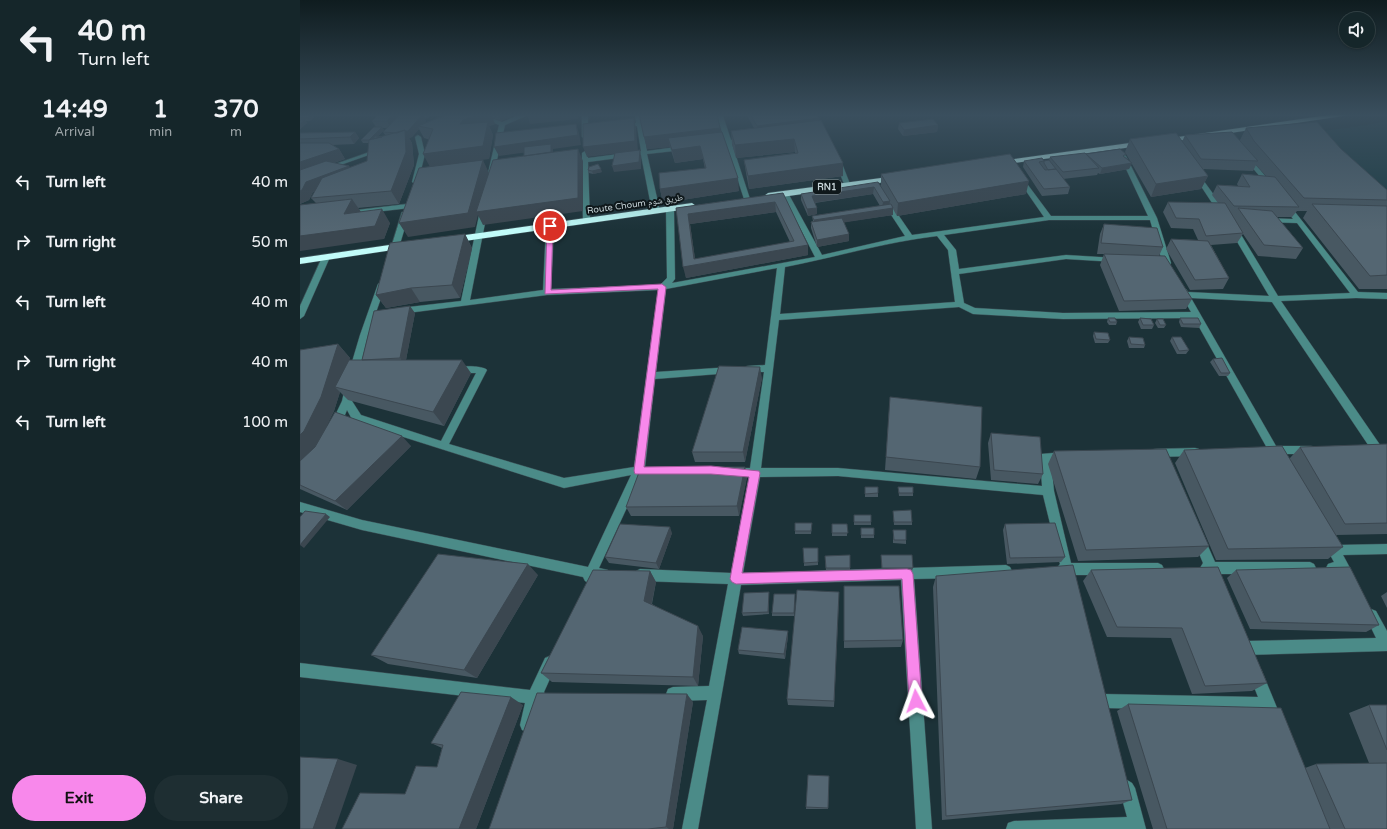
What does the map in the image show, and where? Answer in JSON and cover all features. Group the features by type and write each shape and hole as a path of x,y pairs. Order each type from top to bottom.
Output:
{"highway":[{"path":"993,164 1013,168 1090,153"},
{"name":"RN1","path":"751,198 847,184 877,187 903,177"},
{"name":"Route Choum طريق شوم","path":"440,241 701,205"},
{"path":"300,261 410,245"}],"street":[{"path":"342,153 352,162"},
{"path":"321,170 352,162 375,153"},
{"path":"390,262 408,206 419,181 422,153"},
{"path":"491,175 496,153"},
{"path":"585,153 586,221"},
{"path":"562,163 644,153 656,212"},
{"path":"732,153 751,198"},
{"path":"1122,153 1154,218 1168,266 1151,262"},
{"path":"1241,153 1299,216 1356,295"},
{"path":"836,157 847,184"},
{"path":"1189,164 1227,218 1275,299 1382,450 1387,464"},
{"path":"1013,168 1049,218"},
{"path":"484,173 491,175 499,171"},
{"path":"877,187 910,237"},
{"path":"785,193 820,258"},
{"path":"465,303 485,200"},
{"path":"336,214 408,206"},
{"path":"585,587 639,471 662,287 671,279 670,210"},
{"path":"1256,219 1299,216"},
{"path":"395,311 547,292 662,287 820,258 910,237 1049,218 1154,218"},
{"path":"547,292 550,226"},
{"path":"939,234 952,250 960,304"},
{"path":"300,316 326,257"},
{"path":"955,272 1066,257 1127,260"},
{"path":"690,829 755,473 781,265"},
{"path":"331,433 347,401 359,370 385,277"},
{"path":"1178,282 1286,470"},
{"path":"1185,295 1275,299 1356,295 1387,296"},
{"path":"775,317 960,304 973,311 1063,316 1197,315"},
{"path":"651,376 769,368"},
{"path":"442,370 482,370 443,446"},
{"path":"347,401 357,418 564,483 628,471 660,471"},
{"path":"1260,450 1321,450"},
{"path":"1360,450 1382,450"},
{"path":"1147,453 1209,451"},
{"path":"1162,453 1168,467"},
{"path":"1070,584 1048,491 1045,457 1076,456"},
{"path":"726,471 755,473 838,472 1048,491"},
{"path":"300,507 362,525 591,573 614,574"},
{"path":"1193,525 1218,583"},
{"path":"1322,530 1352,581"},
{"path":"1334,550 1387,550"},
{"path":"1197,568 1344,568"},
{"path":"1050,570 1166,569"},
{"path":"630,575 736,579 1019,570"},
{"path":"907,574 924,829"},
{"path":"1246,648 1387,644 1364,602"},
{"path":"1240,634 1281,734"},
{"path":"522,741 534,697 556,649"},
{"path":"300,670 534,697 550,697"},
{"path":"1099,686 1107,716"},
{"path":"660,694 715,693"},
{"path":"1103,701 1269,704"},
{"path":"1014,829 1137,827 1124,776"}],"shaded area":[{"path":"1341,153 1387,153 1387,190"}],"building":[{"path":"300,153 328,153 300,162"},
{"path":"368,153 406,153 391,191 311,198 322,178 367,161"},
{"path":"524,153 546,153 524,156"},
{"path":"550,153 578,153 578,198 476,212 493,160"},
{"path":"615,153 640,153 639,162 612,166"},
{"path":"702,153 729,153 738,178 660,189 659,173 706,168"},
{"path":"798,153 838,153 843,163 748,176 744,160"},
{"path":"1085,153 1099,168 1063,172 1050,157"},
{"path":"1124,153 1126,154 1123,156 1132,163 1102,168 1086,154"},
{"path":"1138,153 1191,153 1208,176 1156,184"},
{"path":"1197,153 1251,153 1258,161 1201,159"},
{"path":"1264,153 1345,153 1387,190 1387,200 1304,198"},
{"path":"1010,154 1029,181 898,203 881,174"},
{"path":"1042,158 1044,161 1039,162 1045,170 1056,169 1070,187 1044,189 1024,161"},
{"path":"483,160 468,213 399,223 419,168"},
{"path":"1049,160 1056,169 1048,170 1044,161"},
{"path":"326,161 349,166 306,182 300,191 300,170"},
{"path":"598,164 601,169 592,171 588,170 589,167"},
{"path":"1242,174 1275,177 1299,207 1234,206 1217,185 1250,187"},
{"path":"878,182 890,201 883,202 874,187 812,196 817,208 807,209 801,194"},
{"path":"783,193 808,245 683,267 676,208","holes":["775,202 794,241 694,259 688,214"]},
{"path":"352,199 344,214 382,209 375,226 300,236 300,205"},
{"path":"1168,202 1225,203 1243,233 1206,236 1199,219 1176,218"},
{"path":"891,204 893,208 814,220 812,216"},
{"path":"1312,204 1387,206 1387,275 1370,276"},
{"path":"1238,208 1272,211 1303,248 1264,245"},
{"path":"842,218 849,234 817,240 811,222"},
{"path":"1104,224 1157,228 1163,247 1101,243"},
{"path":"465,234 452,285 411,288 376,295 390,243"},
{"path":"1171,239 1208,241 1229,278 1195,280"},
{"path":"1104,254 1165,256 1192,299 1124,301"},
{"path":"410,306 400,358 362,360 374,311"},
{"path":"1108,318 1115,318 1117,322 1110,322"},
{"path":"1140,318 1151,319 1154,325 1143,325"},
{"path":"1180,318 1198,318 1201,324 1183,324"},
{"path":"1157,319 1163,319 1166,325 1160,325"},
{"path":"1094,332 1108,333 1110,340 1096,339"},
{"path":"1129,337 1143,338 1145,345 1131,344"},
{"path":"1172,337 1181,337 1189,350 1179,351"},
{"path":"338,344 321,397 304,431 300,435 300,350"},
{"path":"1222,358 1230,373 1221,373 1213,359"},
{"path":"349,360 462,360 433,412 335,387"},
{"path":"719,366 760,367 743,452 692,452"},
{"path":"890,397 982,407 980,467 886,457"},
{"path":"335,412 402,436 335,501 300,485 300,461 315,447"},
{"path":"991,433 1040,437 1043,474 994,470"},
{"path":"1387,444 1387,523 1345,524 1300,447"},
{"path":"1282,446 1343,547 1228,549 1184,450"},
{"path":"1166,449 1209,546 1086,550 1054,451"},
{"path":"641,467 745,467 737,506 626,507"},
{"path":"865,487 878,487 878,493 865,494"},
{"path":"898,487 913,487 913,493 899,493"},
{"path":"911,510 912,522 894,522 893,511"},
{"path":"305,511 326,514 300,545 300,517"},
{"path":"854,515 871,515 871,522 854,522"},
{"path":"795,523 812,523 811,531 795,531"},
{"path":"1055,523 1065,557 1010,558 1005,524"},
{"path":"620,524 670,527 656,563 605,557"},
{"path":"832,524 847,524 848,533 832,533"},
{"path":"861,528 874,528 874,535 861,535"},
{"path":"893,530 906,530 906,540 894,540"},
{"path":"803,548 818,548 818,562 804,563"},
{"path":"438,554 528,564 464,670 371,655"},
{"path":"850,555 850,568 826,568 825,556"},
{"path":"881,555 912,555 913,568 882,568"},
{"path":"1073,565 1132,800 946,816 936,576"},
{"path":"1218,567 1267,683 1205,686 1182,628 1117,627 1091,570"},
{"path":"1350,567 1379,625 1261,622 1236,570"},
{"path":"593,570 650,571 644,601 698,626 693,677 541,673"},
{"path":"844,586 899,586 903,640 844,641"},
{"path":"797,590 839,592 834,701 787,699"},
{"path":"769,592 768,612 742,613 744,593"},
{"path":"774,594 795,594 794,613 772,613"},
{"path":"742,627 788,631 784,654 738,650"},
{"path":"461,692 511,697 459,829 342,829 360,793 405,794 416,766 437,767 443,745 431,743"},
{"path":"537,693 687,694 666,827 648,829 489,829"},
{"path":"1128,704 1281,708 1330,829 1167,829"},
{"path":"1369,705 1387,705 1387,750"},
{"path":"300,757 338,759 313,829 300,829"},
{"path":"1387,763 1387,829 1345,829 1316,764"},
{"path":"808,775 829,776 828,808 806,807"}],"route":[{"path":"550,226 547,292 662,287 639,471 711,470 755,473 736,579 907,574 916,701"}]}
